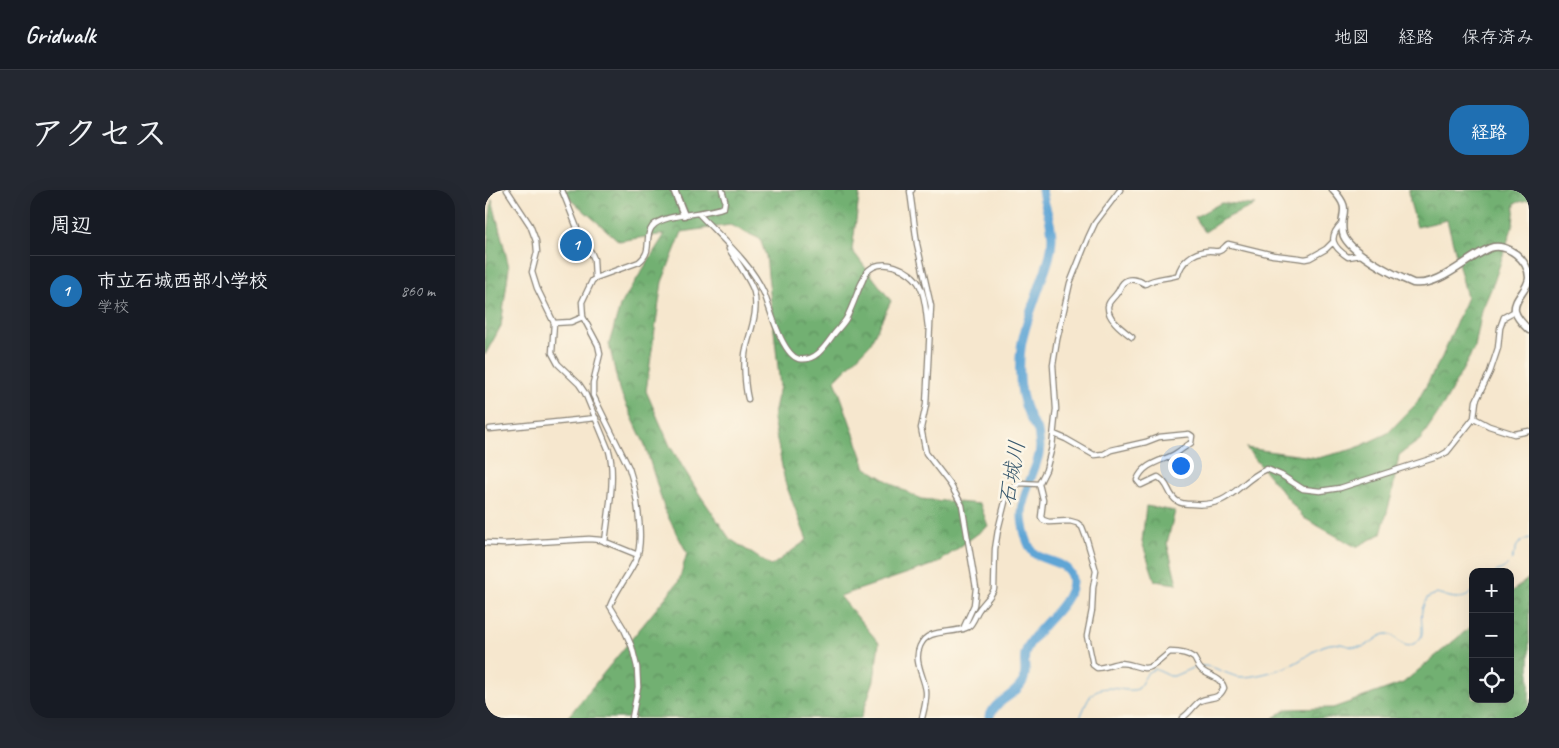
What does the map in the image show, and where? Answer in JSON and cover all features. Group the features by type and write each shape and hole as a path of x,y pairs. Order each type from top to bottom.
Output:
{"street":[{"path":"507,190 530,225 536,241 537,252 532,272 537,288 554,323 551,349 554,358 585,393 612,461 605,542"},
{"path":"562,190 581,238 594,259 595,278"},
{"path":"674,190 684,215"},
{"path":"632,718 638,687 637,667 632,647 610,606 639,550 639,520 633,479 629,468 593,395 593,383 601,354 583,317 582,302 591,281 595,278 645,258 652,227 662,220 699,214 724,207 723,190"},
{"path":"912,190 910,192 917,244 931,306 926,405 921,428 926,452 950,484 962,505 976,588 974,605 963,629"},
{"path":"1120,190 1095,223 1088,238 1071,283 1057,340 1053,365 1056,409 1052,447 1046,470 1038,484 1043,500 1041,516 1043,520 1049,522 1070,521 1082,527 1093,557 1096,571 1087,636 1093,665 1097,668 1102,668 1128,663 1145,668 1153,666 1171,652 1183,653 1194,658 1197,665 1204,672 1219,679 1223,684 1225,688 1221,694 1215,698 1201,701 1182,718"},
{"path":"1333,190 1343,202 1345,209 1342,223 1346,242 1361,254 1413,283 1423,285 1442,277 1482,251 1497,246 1510,249 1527,266 1528,286 1516,303 1515,311 1520,322 1529,330"},
{"path":"699,214 747,264 763,290 784,344 797,358 807,359 823,349 846,319 866,273 882,264 908,272 916,279 921,288 929,335"},
{"path":"1342,223 1333,236 1335,247 1348,256 1361,254"},
{"path":"1132,337 1113,319 1108,306 1110,300 1118,293 1127,280 1133,279 1145,284 1165,277 1174,277 1178,275 1183,263 1189,258 1205,251 1222,250 1228,244 1273,255 1305,260 1326,250 1333,242"},
{"path":"726,243 754,291 756,305 751,333 745,351 745,388 748,399"},
{"path":"1053,434 1099,456 1111,450 1159,437 1189,434 1192,436 1191,443 1173,455 1147,468 1140,473 1137,480 1141,485 1158,477 1165,482 1176,500 1183,504 1207,504 1225,500 1267,469 1281,475 1303,489 1311,491 1333,490 1413,466 1447,452 1474,418 1476,401 1490,372 1498,348 1500,328 1504,317 1515,311"},
{"path":"554,323 571,322 583,317"},
{"path":"490,429 596,418"},
{"path":"1474,418 1494,428 1514,434 1529,431"},
{"path":"922,718 926,691 917,660 917,652 926,637 932,634 971,626 979,609 994,589 995,549 1002,513 1010,490 1020,483 1038,484"},
{"path":"485,543 505,544 589,539 605,542 637,555"}],"green space":[{"path":"560,190 860,190 852,250 891,301 870,344 835,380 866,468 921,499 980,504 988,526 938,563 840,596 879,643 874,680 861,718 567,718 679,581 687,553 665,511 645,445 619,389 609,344 620,306 665,234 619,241","holes":["730,225 760,239 766,256 780,386 773,419 785,482 807,540 771,566 730,539 670,446 646,391 662,282 682,232"]},
{"path":"1409,190 1529,190 1529,200 1515,203 1513,225 1494,282 1482,310 1475,347 1444,404 1420,440 1399,455 1392,494 1381,534 1356,547 1304,518 1246,448 1318,458 1354,449 1388,433 1416,404 1442,357 1467,297 1447,220 1417,227 1410,202"},
{"path":"492,199 509,267 501,326 485,355 485,296"},
{"path":"1221,203 1255,205 1222,220 1205,232 1195,217"},
{"path":"1146,506 1175,511 1167,543 1177,584 1155,581 1142,542"},
{"path":"1529,578 1529,718 1273,718 1287,709 1333,708 1403,683 1469,628 1469,703 1514,703 1514,590"}],"waterway":[{"name":"石城川","path":"989,718 996,706 1014,692 1024,680 1025,652 1037,633 1067,598 1072,582 1071,575 1063,566 1040,557 1032,551 1025,536 1022,519 1024,500 1040,451 1038,431 1031,420 1024,401 1020,366 1024,331 1052,244 1051,226 1042,190"},
{"path":"1504,568 1511,561 1521,541 1529,538"},
{"path":"1201,666 1212,667 1234,676 1245,677 1264,674 1286,667 1329,644 1335,643 1361,647 1380,636 1388,634 1408,646 1419,640 1421,636 1421,616 1427,598 1437,593 1460,598 1469,595"},
{"path":"1080,718 1089,698 1097,690 1110,688 1138,689 1148,672 1155,669 1174,676 1197,666"}],"place":[{"name":"市立石城西部小学校","path":"576,245"}]}
